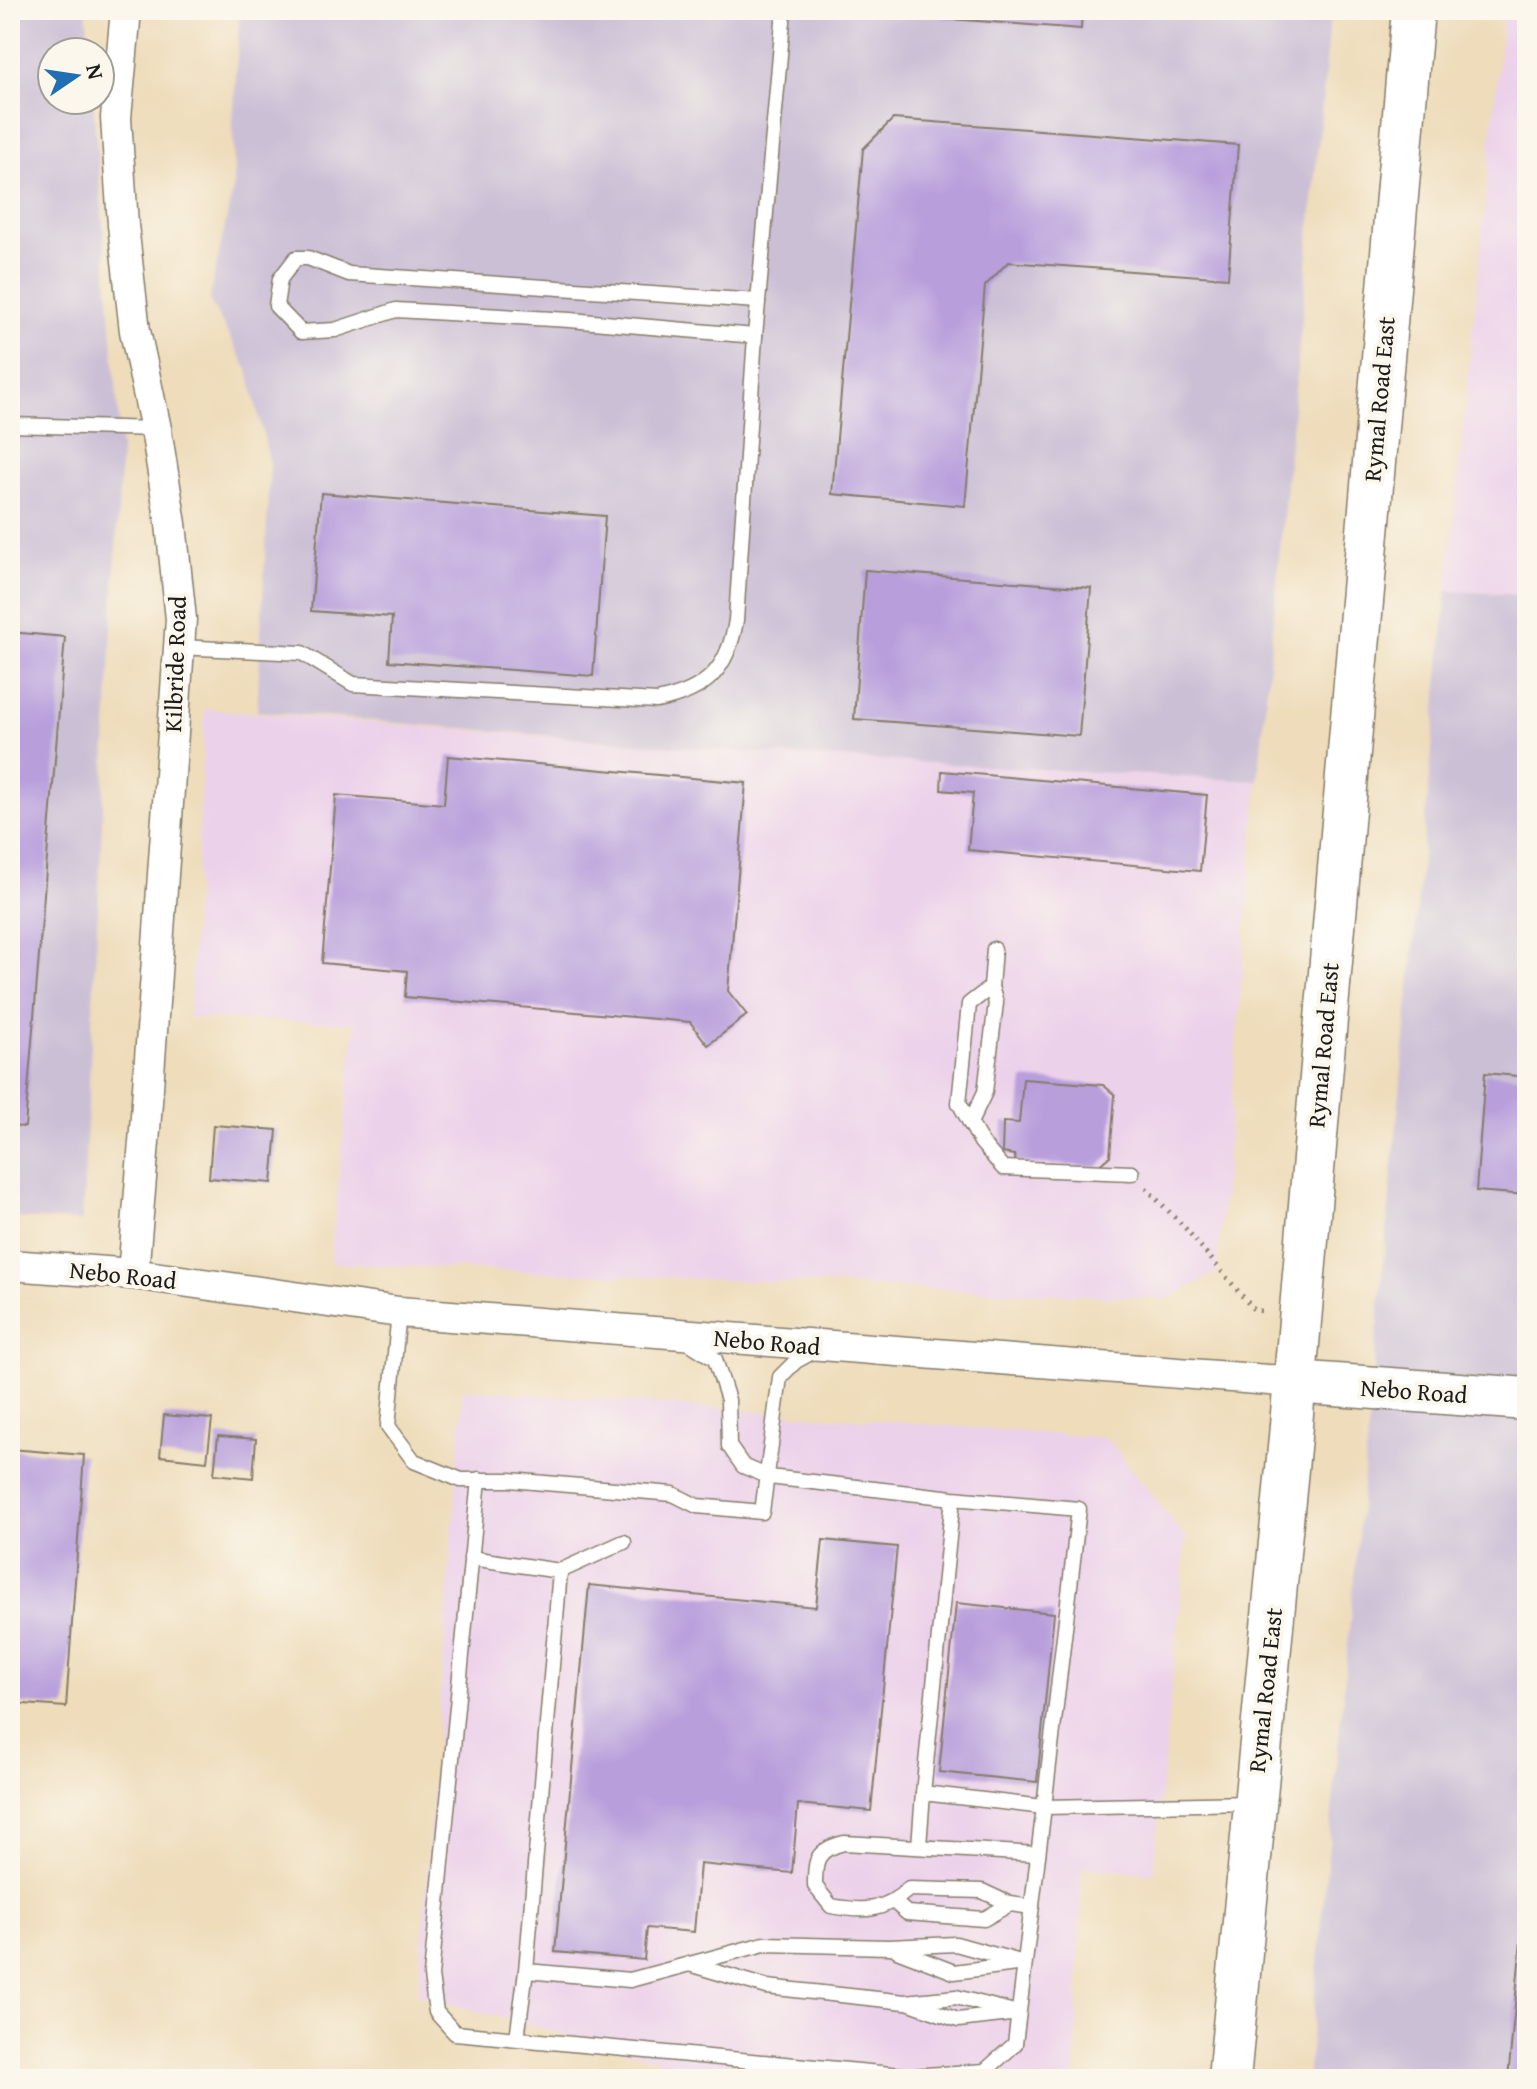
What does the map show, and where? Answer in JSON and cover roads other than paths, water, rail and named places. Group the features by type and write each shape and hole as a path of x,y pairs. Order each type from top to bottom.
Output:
{"main road":[{"name":"Rymal Road East","path":"1229,2079 1294,1382 1413,10"},
{"name":"Nebo Road","path":"1294,1382 1527,1399"}],"street":[{"name":"Kilbride Road","path":"126,10 116,118 123,225 135,331 156,429 171,524 181,619 133,1274"},
{"name":"Nebo Road","path":"10,1265 133,1274 399,1312 1294,1382"}],"lane":[{"path":"179,647 302,653 353,684 657,701 681,696 703,685 721,667 732,645 736,620 755,336 784,10"},
{"path":"755,336 570,320 396,310 335,330 301,332 276,306 280,279 296,258 308,258 349,274 758,301"},
{"path":"10,425 156,429"},
{"path":"970,1123 985,1092 996,1003 991,987 994,949"},
{"path":"991,987 969,1004 959,1103 981,1142 1003,1168 1132,1173"},
{"path":"399,1312 388,1426 414,1461 461,1480 673,1494 697,1506 762,1512 780,1377 796,1361 824,1346"},
{"path":"479,1479 431,1976 436,2012 455,2033 910,2078 985,2071 1015,2044 1044,1807 1055,1669 1079,1509 769,1477 743,1466 729,1446 728,1400 715,1359 676,1334"},
{"path":"919,1846 923,1793 937,1720 944,1659 953,1498"},
{"path":"471,1558 560,1571 624,1542"},
{"path":"517,2038 526,1971 560,1571"},
{"path":"923,1793 1044,1807 1254,1803"},
{"path":"1032,1907 1010,1904 982,1891 909,1889 894,1902 861,1912 831,1906 815,1886 815,1862 827,1847 844,1843 1038,1854"},
{"path":"894,1902 907,1913 984,1919 1010,1904"},
{"path":"526,1971 630,1980 764,1944 889,1947 956,1944 1024,1963"},
{"path":"889,1947 954,1972 1024,1963"},
{"path":"689,1964 767,1987 905,2002 956,1997 1018,2013"},
{"path":"905,2002 958,2020 1018,2013"}]}
